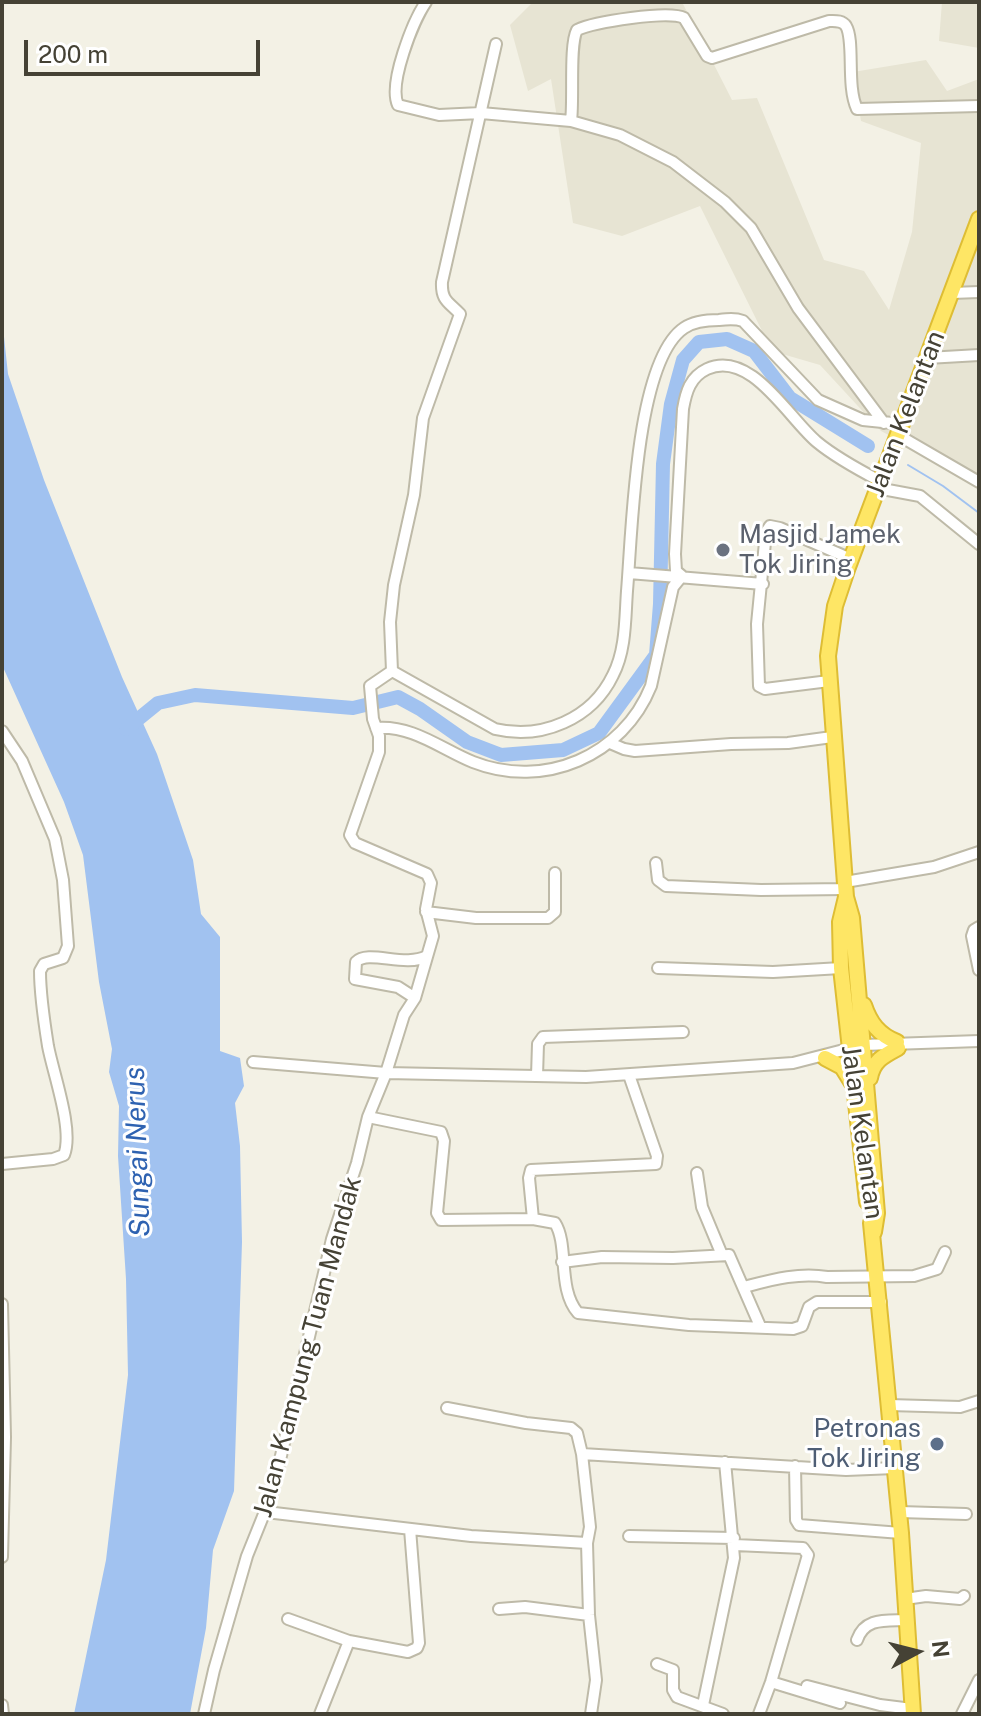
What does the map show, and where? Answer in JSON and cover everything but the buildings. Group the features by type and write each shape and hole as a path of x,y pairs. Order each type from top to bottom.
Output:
{"highway":[{"name":"Jalan Kelantan","path":"874,1232 868,1214 860,1155 856,1090 857,986 832,737 830,632 851,559 979,219"},
{"name":"Jalan Kelantan","path":"846,889 840,922 841,968 848,1027 857,1050 868,1110 877,1213 874,1232"},
{"path":"857,986 872,1023 880,1034 899,1045 874,1064 868,1110"},
{"path":"848,1027 840,1043 824,1056 842,1067 856,1090"},
{"path":"874,1232 900,1512 912,1711"}],"street":[{"path":"426,2 406,46 395,91 396,102 406,108 439,115 481,113 571,121 620,135 660,153 740,215 751,228 798,308 884,423"},
{"path":"571,121 574,94 572,41 577,30 672,15 684,18 707,56 712,58 829,21 842,22 848,30 851,86 857,109 979,106"},
{"path":"392,671 390,622 395,576 416,485 423,418 459,318 458,311 444,299 442,282 496,44"},
{"path":"952,293 979,292"},
{"path":"392,671 495,729 527,733 555,727 594,703 614,675 624,634 639,457 648,393 661,360 677,333 707,320 743,321 818,400 847,415 884,423 979,482"},
{"path":"927,358 979,355"},
{"path":"679,576 675,554 683,409 688,386 708,369 734,366 751,374 815,440 879,483 920,496 979,544"},
{"path":"829,681 765,689 759,686 756,639 766,532 770,526 780,528 851,559"},
{"path":"629,573 763,584"},
{"path":"392,671 370,686 375,724 413,732 474,762 507,771 574,764 591,757 610,743 645,699 657,668 673,587 679,576"},
{"name":"Jalan Kampung Tuan Mandak","path":"204,1714 217,1657 247,1556 266,1512 332,1239 357,1163 368,1117 404,1015 415,998 433,930 426,912 431,883 427,874 355,843 350,835 379,752 375,724"},
{"path":"2,731 22,761 55,839 63,880 68,946 63,958 41,967 40,989 48,1048 65,1129 66,1151 53,1159 2,1164"},
{"path":"610,743 635,751 788,743 832,737"},
{"path":"656,863 658,880 666,886 761,890 846,889 979,852"},
{"path":"426,912 476,918 548,918 555,912 555,873"},
{"path":"979,927 972,936 979,970"},
{"path":"415,998 398,987 355,979 356,962 364,957 415,962 427,956"},
{"path":"658,968 773,972 841,968"},
{"path":"537,1076 538,1044 543,1037 683,1032"},
{"path":"253,1062 386,1073 629,1075 793,1063 899,1045 979,1041"},
{"path":"533,1219 529,1173 535,1168 656,1164 657,1156 629,1075"},
{"path":"368,1117 441,1132 444,1141 437,1213 441,1220 533,1219 550,1220 558,1226 562,1262 573,1307 582,1314 689,1325 799,1328 809,1307 817,1302 881,1302"},
{"path":"697,1173 702,1207 722,1255"},
{"path":"744,1287 815,1275 920,1276 935,1271 945,1252"},
{"path":"562,1262 602,1257 729,1255 760,1326"},
{"path":"2,1304 2,1557"},
{"path":"889,1405 960,1407 979,1401"},
{"path":"447,1408 571,1428 577,1433 590,1527 587,1543 589,1615 596,1680 591,1714"},
{"path":"582,1454 861,1470 895,1468"},
{"path":"703,1705 732,1574 734,1541 725,1462"},
{"path":"795,1466 796,1520 799,1525 901,1533"},
{"path":"266,1512 410,1529 587,1543"},
{"path":"900,1512 966,1514"},
{"path":"288,1619 349,1641 408,1652 417,1648 410,1529"},
{"path":"629,1536 803,1548 808,1555 759,1714"},
{"path":"905,1599 926,1596 960,1599 964,1596"},
{"path":"499,1609 525,1607 589,1615"},
{"path":"857,1640 860,1631 871,1622 907,1620"},
{"path":"320,1714 349,1641"},
{"path":"657,1664 673,1670 673,1690 677,1697 723,1714"},
{"path":"962,1714 979,1680"},
{"path":"771,1682 840,1703"},
{"path":"807,1686 912,1711"},
{"path":"2,1705 3,1714"}],"shaded area":[{"path":"533,2 682,2 732,100 757,98 824,260 864,271 889,310 912,232 921,143 861,121 853,72 926,60 947,91 979,79 979,487 975,481 881,431 820,365 772,351 700,206 622,236 573,223 551,79 528,91 510,25"},
{"path":"942,2 979,2 979,48 939,41"}],"water":[{"name":"Sungai Nerus","path":"2,318 8,374 44,480 122,677 157,754 193,860 201,914 220,937 220,1051 240,1058 244,1086 235,1103 240,1146 242,1242 234,1491 213,1550 206,1628 190,1714 74,1714 106,1560 128,1375 118,1156 119,1106 109,1072 112,1049 99,982 83,855 64,802 2,665"}],"waterway":[{"path":"126,729 158,703 195,695 353,708 398,697 467,742 501,755 563,750 599,733 656,655 663,464 671,404 683,360 699,342 727,339 754,351 790,398 868,446"},
{"path":"908,465 979,513"}],"place":[{"name":"Masjid Jamek Tok Jiring","path":"723,550"},
{"name":"Petronas Tok Jiring","path":"937,1444"}]}
